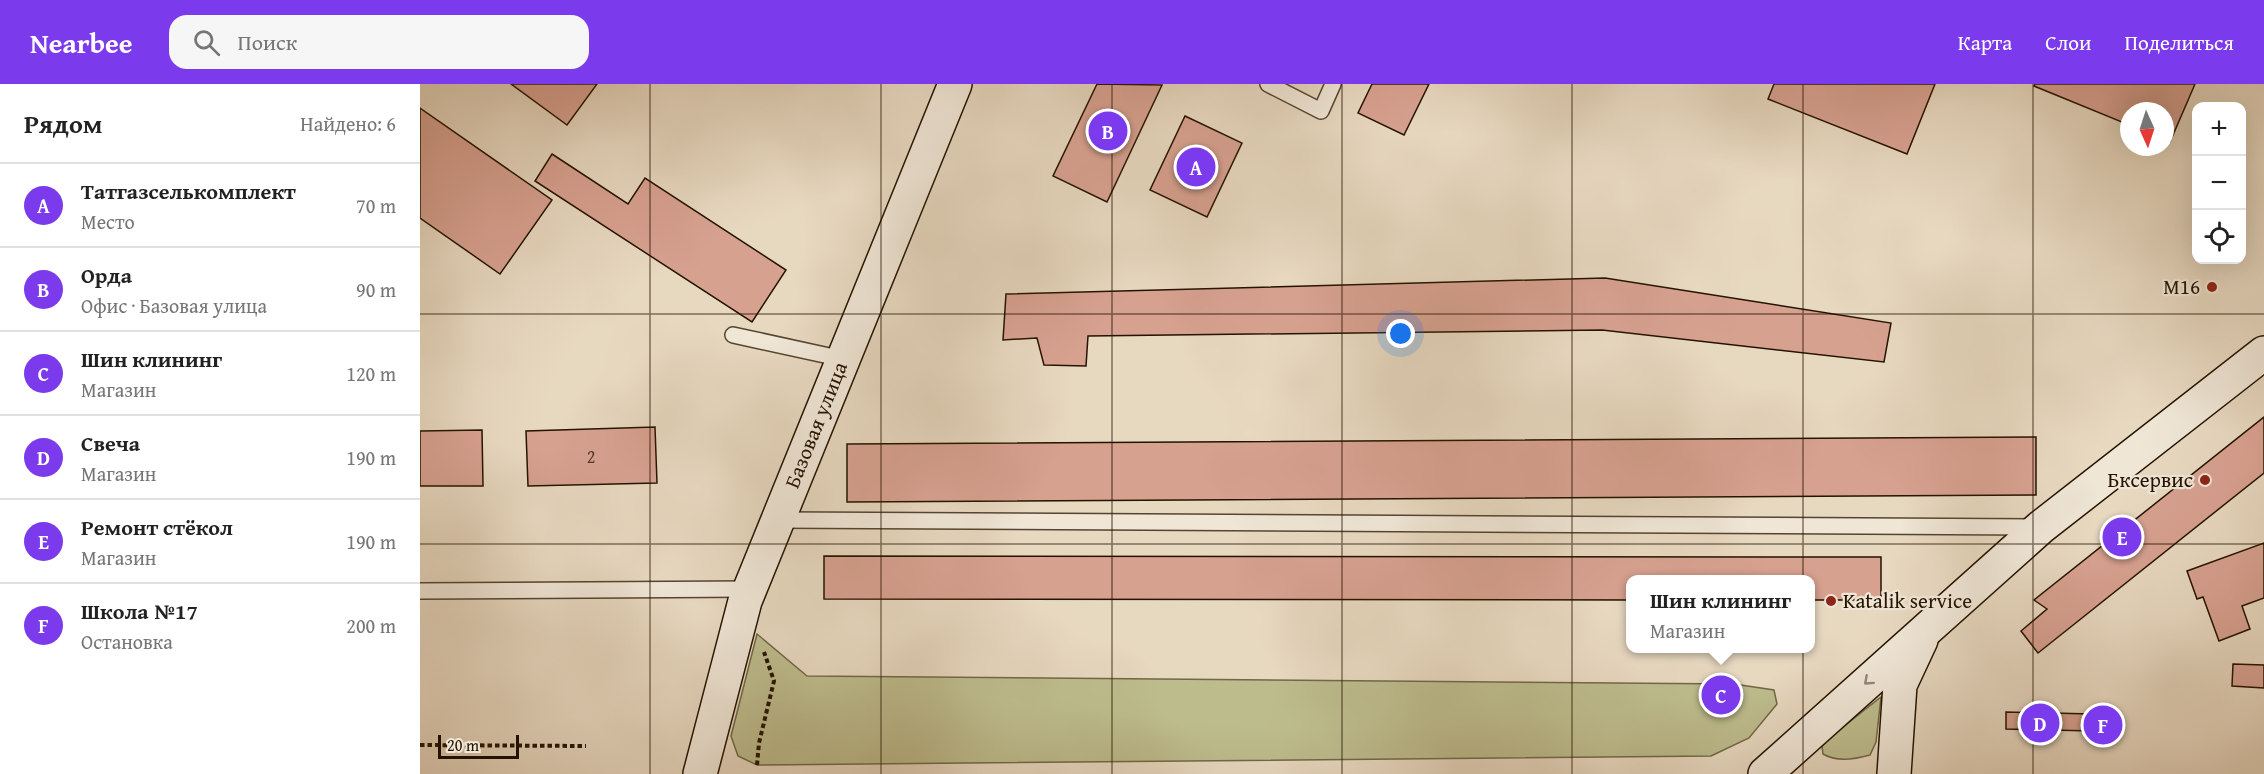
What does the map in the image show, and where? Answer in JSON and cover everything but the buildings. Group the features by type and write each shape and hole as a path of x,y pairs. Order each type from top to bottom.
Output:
{"street":[{"name":"Базовая улица","path":"700,774 750,589 955,84"},
{"path":"1765,774 2041,527 2264,353"},
{"path":"1894,774 1900,685 1927,627"}],"lane":[{"path":"1268,84 1322,111 1333,84"},
{"path":"733,334 843,359"},
{"path":"777,520 2041,527"},
{"path":"420,591 750,589"}],"path":[{"path":"756,765 774,681 761,644"},
{"path":"420,745 586,746"}],"shaded area":[{"path":"757,634 807,676 1734,684 1774,690 1777,704 1749,738 1711,756 757,765 738,756 731,736"},
{"path":"1881,697 1876,742 1870,755 1840,759 1823,754 1822,746 1829,738"}],"place":[{"name":"Орда","path":"1108,131"},
{"name":"Татгазселькомплект","path":"1196,167"},
{"name":"М16","path":"2212,287"},
{"name":"Бксервис","path":"2205,480"},
{"name":"Ремонт стёкол","path":"2122,537"},
{"name":"Katalik service","path":"1831,601"},
{"name":"Шин клининг","path":"1721,695"},
{"name":"Свеча","path":"2040,723"},
{"name":"Школа №17","path":"2103,725"}]}
